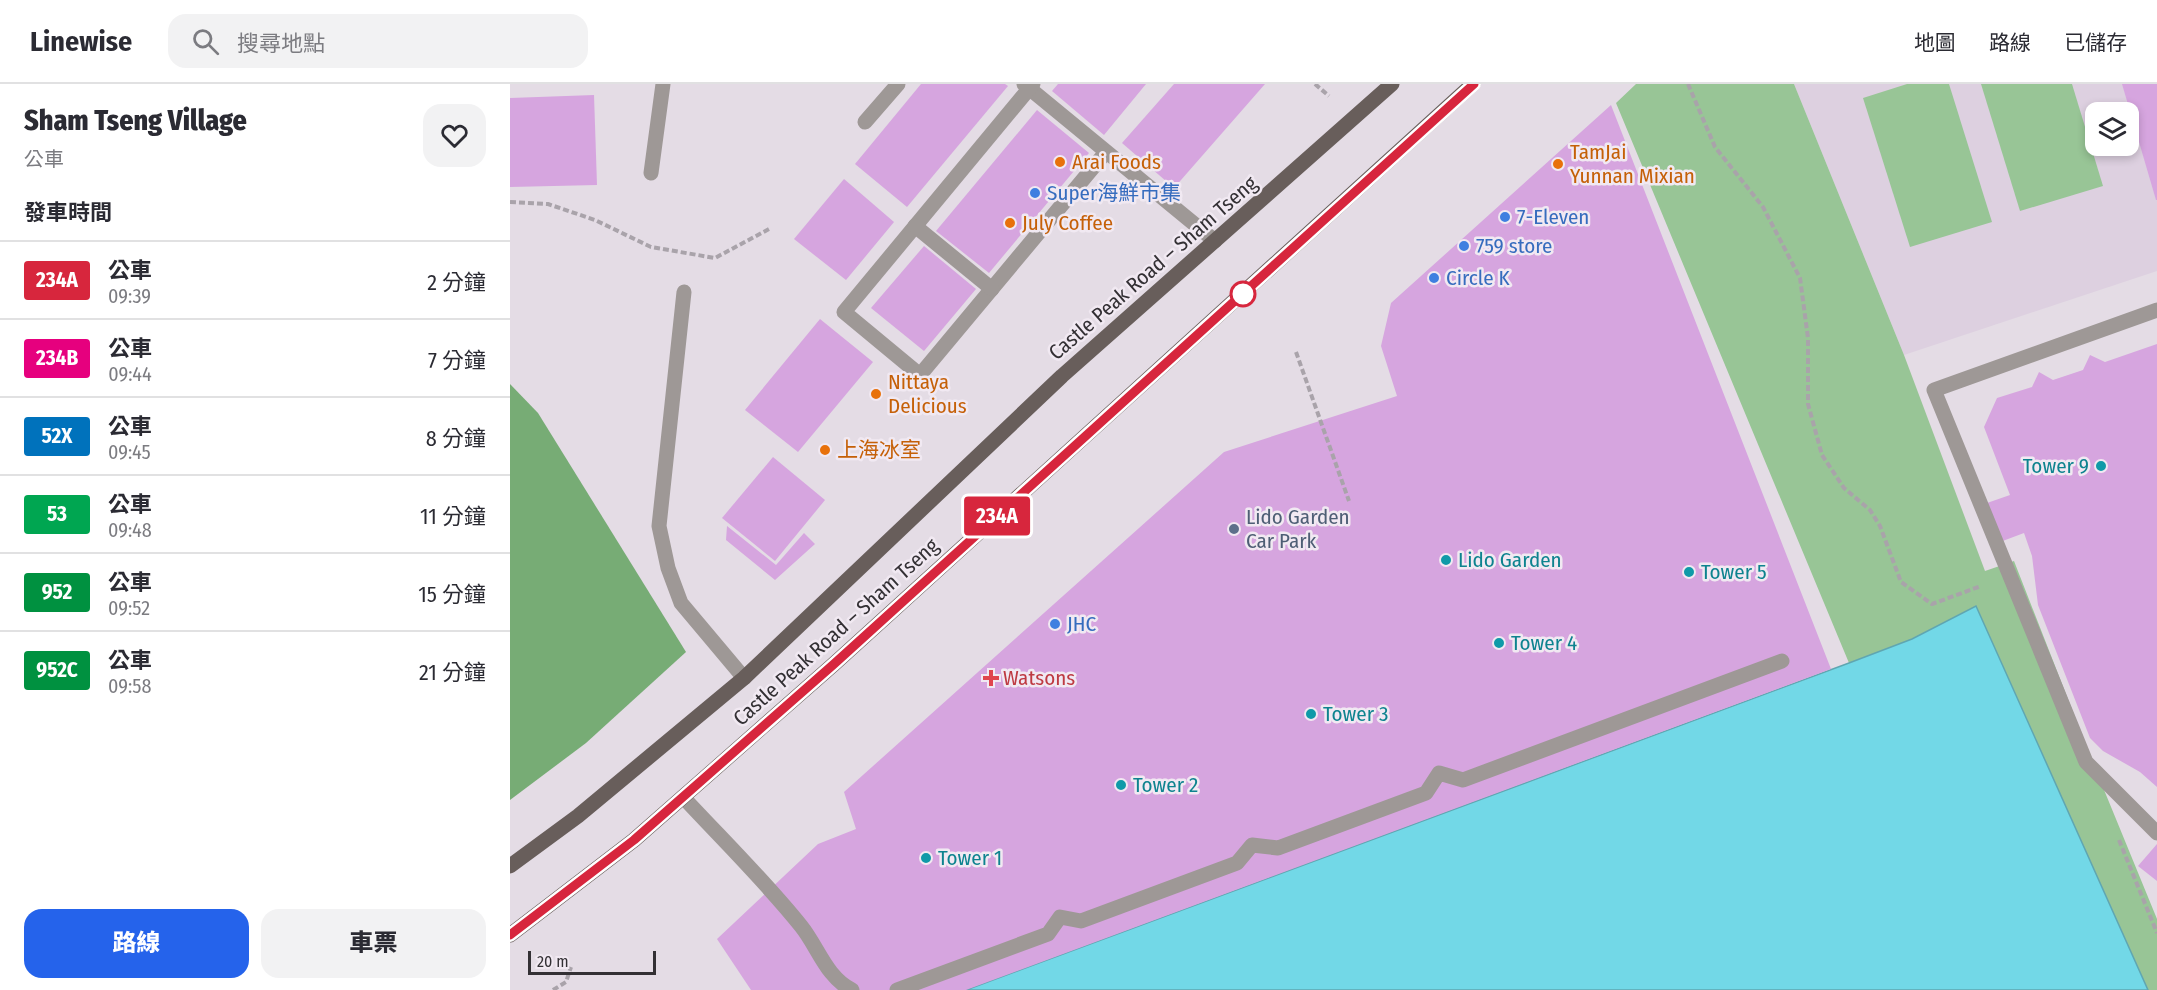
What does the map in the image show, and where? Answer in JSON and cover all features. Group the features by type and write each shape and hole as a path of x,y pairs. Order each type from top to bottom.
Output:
{"main road":[{"name":"Castle Peak Road – Sham Tseng","path":"510,866 578,816 744,678 1062,376 1392,84"},
{"name":"Castle Peak Road – Sham Tseng","path":"510,935 634,840 834,664 1473,84"}],"lane":[{"path":"651,174 663,84"},
{"path":"865,123 898,84"},
{"path":"1106,152 920,375 844,312 1029,86 1215,242"},
{"path":"915,226 992,289"},
{"path":"684,292 659,526 669,568 681,603 744,678"},
{"path":"2157,310 1934,390 2086,762 2157,833"},
{"path":"897,990 1048,934 1060,917 1081,921 1237,863 1252,845 1278,848 1426,793 1439,773 1463,780 1782,661"},
{"path":"683,796 803,928 825,966 844,986 852,990"}],"path":[{"path":"1315,84 1329,96"},
{"path":"1688,84 1715,147 1763,207 1800,278 1808,338 1808,404 1822,454 1844,488 1870,510 1880,526 1901,582 1932,604 2010,576"},
{"path":"510,202 548,204 595,220 651,247 715,258 771,228"},
{"path":"1296,352 1349,501"},
{"path":"2117,837 2157,933"},
{"path":"554,990 566,982 571,967"}],"shaded area":[{"path":"1794,84 2157,84 2157,271 1904,355"}],"green space":[{"path":"1636,84 1794,84 1904,355 1985,571 2014,561 2157,919 2157,990 2148,990 1976,606 1912,639 1849,663 1616,103"},
{"path":"1907,84 1949,84 1992,222 1910,247 1863,98"},
{"path":"1981,84 2072,84 2085,127 2085,156 2094,156 2103,186 2020,211"},
{"path":"510,384 538,413 686,652 586,743 510,800"}],"water":[{"path":"1976,606 2148,990 966,990 1849,663 1912,639"}],"building":[{"path":"921,84 1005,84 1008,86 907,207 855,164"},
{"path":"1058,84 1146,84 1104,135 1052,91"},
{"path":"1174,84 1265,84 1174,188 1122,143"},
{"path":"2122,84 2157,84 2157,200 2139,142 2139,102 2127,102"},
{"path":"594,95 597,185 510,187 510,98"},
{"name":"Lido Garden","path":"1611,105 1831,669 966,990 751,990 717,939 818,844 856,829 844,792 1224,452 1397,396 1381,346 1391,303"},
{"path":"1037,110 1089,153 989,273 936,231"},
{"path":"844,179 894,222 846,280 794,239"},
{"path":"924,246 976,289 924,351 871,308"},
{"path":"820,319 873,362 798,452 745,410"},
{"path":"2157,344 2157,787 2140,772 2103,751 2090,738 2038,605 2032,556 2024,533 2000,542 1987,503 2010,495 1984,427 1997,398 2032,387 2039,372 2053,380 2083,370 2090,355 2105,362"},
{"path":"773,457 825,500 775,561 722,518"},
{"path":"727,526 776,565 804,533 815,544 775,580 726,540"},
{"path":"2157,844 2157,881 2138,866"}],"bus line":[{"name":"234A","path":"510,935 634,840 834,664 1474,84"}],"place":[{"name":"Arai Foods","path":"1060,162"},
{"name":"TamJai Yunnan Mixian","path":"1558,164"},
{"name":"Super海鮮市集","path":"1035,193"},
{"name":"7-Eleven","path":"1505,217"},
{"name":"July Coffee","path":"1010,223"},
{"name":"759 store","path":"1464,246"},
{"name":"Circle K","path":"1434,278"},
{"name":"Nittaya Delicious","path":"876,394"},
{"name":"上海冰室","path":"825,450"},
{"name":"Tower 9","path":"2101,466"},
{"name":"Lido Garden Car Park","path":"1234,529"},
{"name":"Lido Garden","path":"1446,560"},
{"name":"Tower 5","path":"1689,572"},
{"name":"JHC","path":"1055,624"},
{"name":"Tower 4","path":"1499,643"},
{"name":"Watsons","path":"991,678"},
{"name":"Tower 3","path":"1311,714"},
{"name":"Tower 2","path":"1121,785"},
{"name":"Tower 1","path":"926,858"}]}
